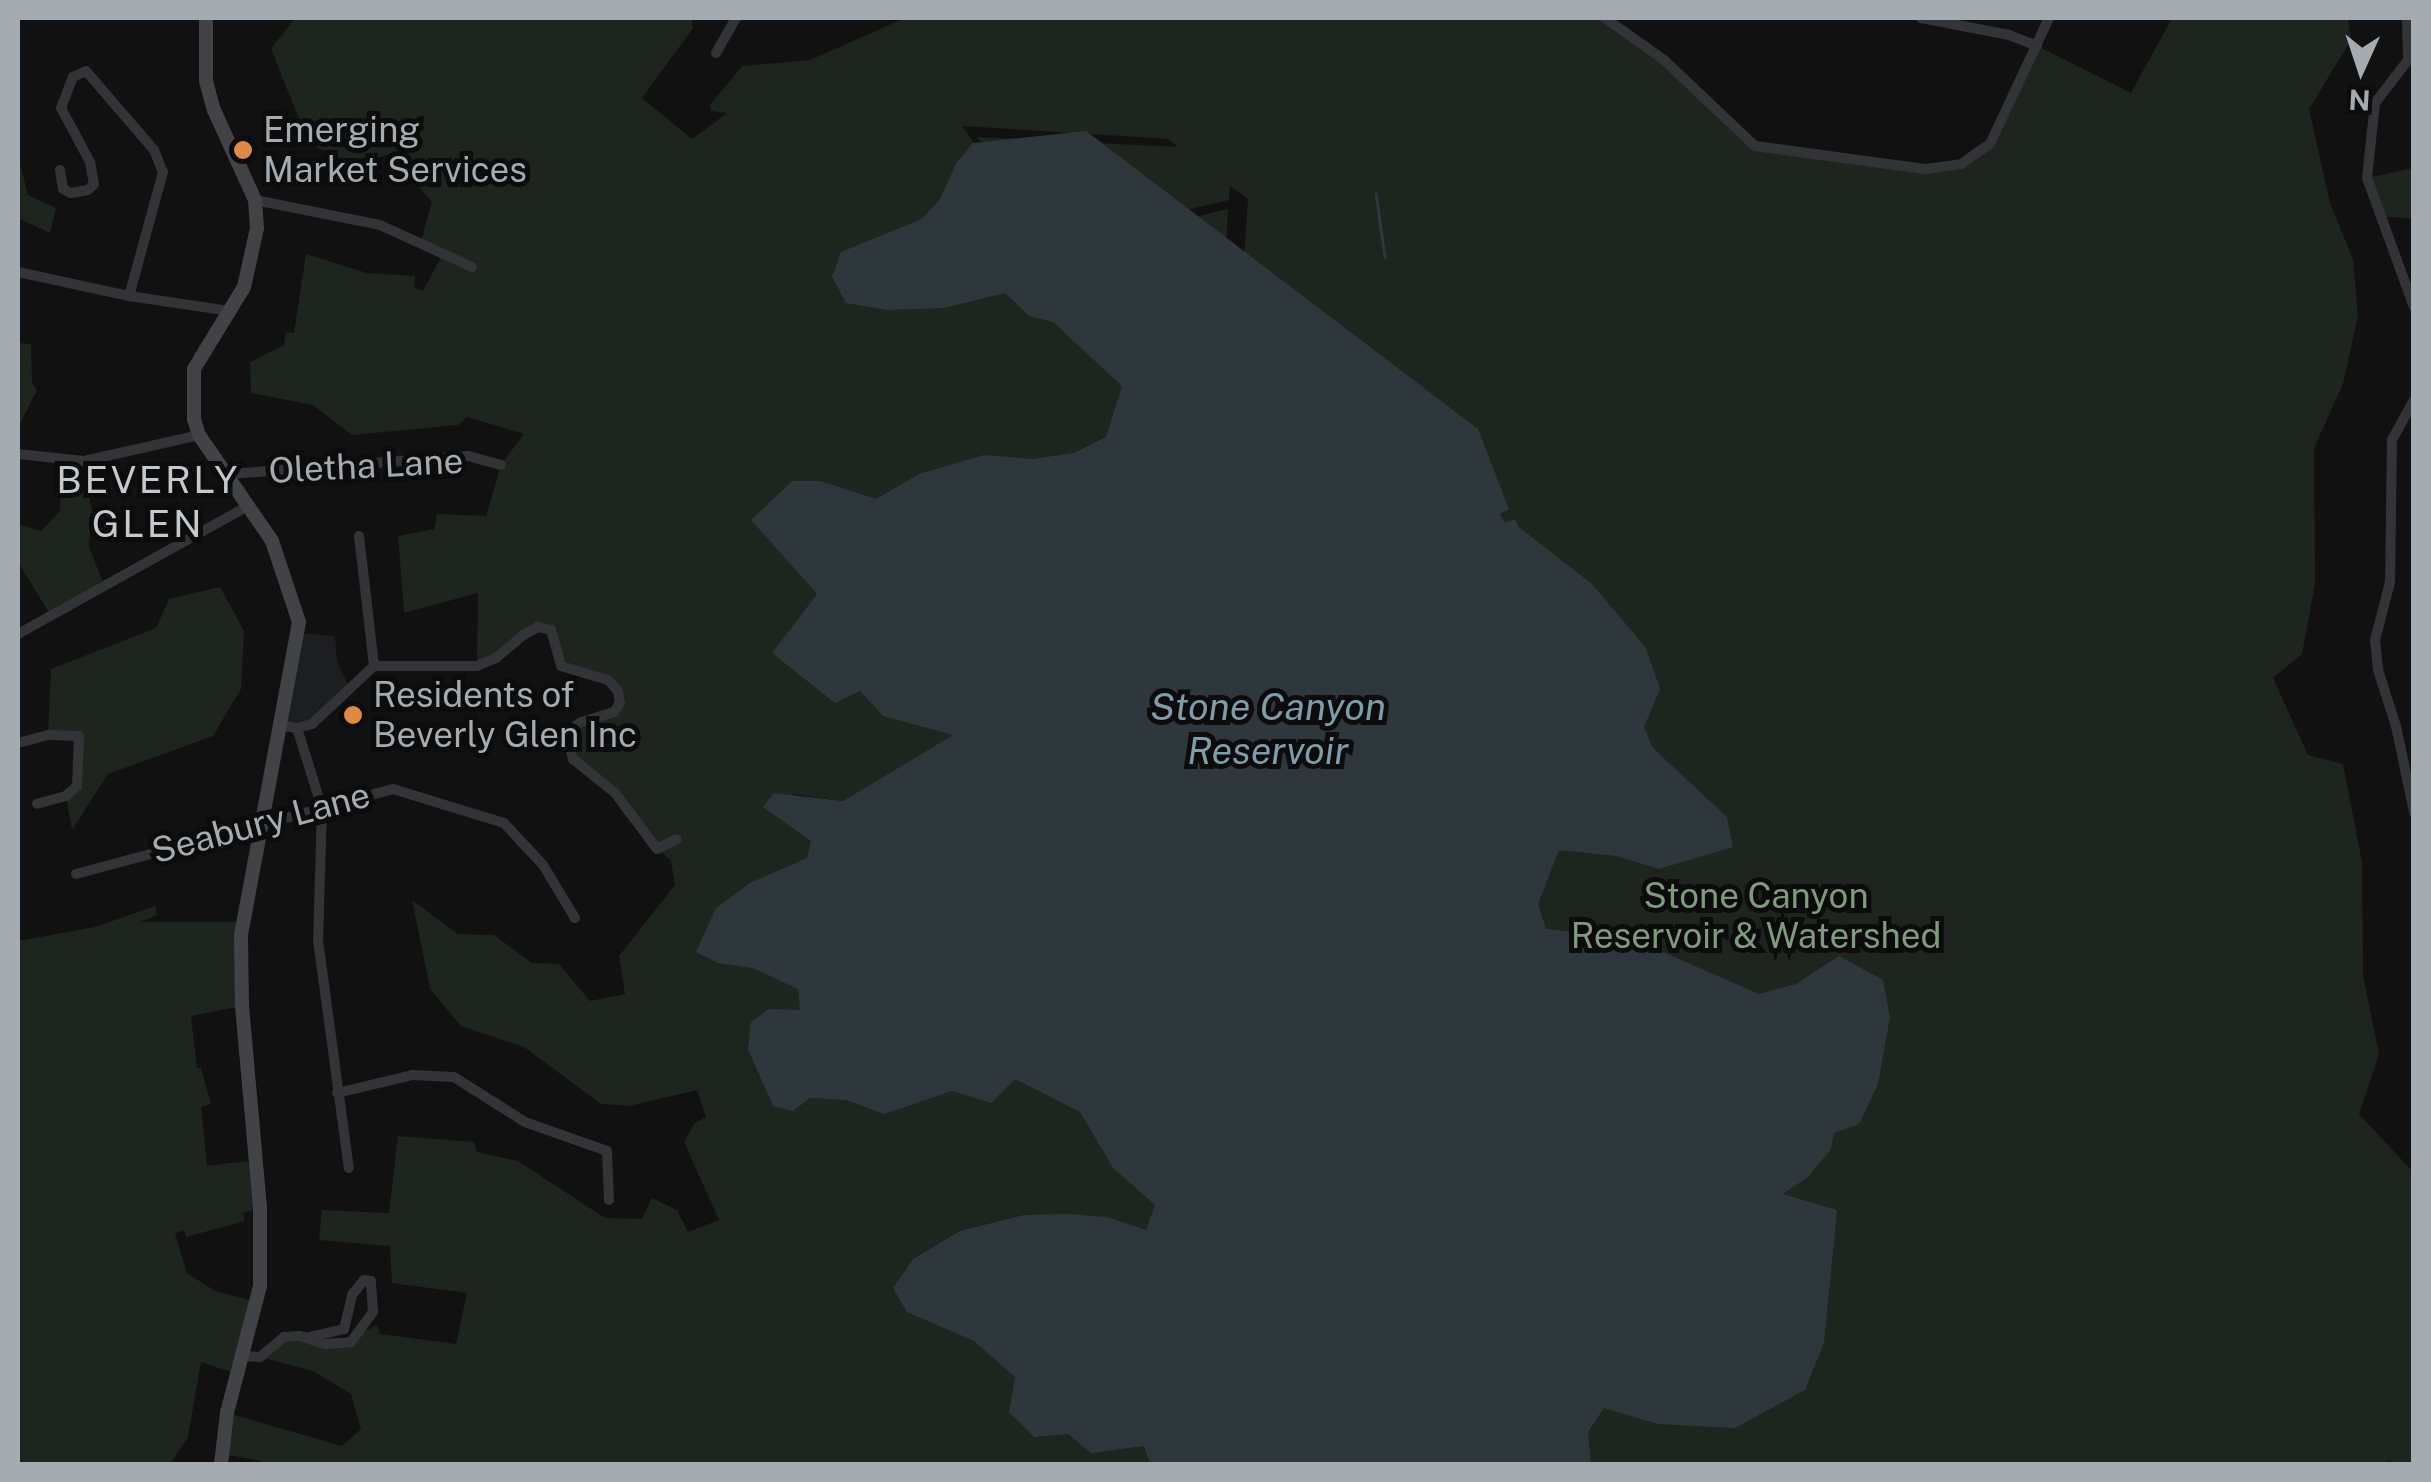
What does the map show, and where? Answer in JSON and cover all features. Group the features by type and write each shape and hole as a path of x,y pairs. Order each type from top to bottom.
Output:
{"main road":[{"path":"206,18 206,81 214,110 255,200 253,254 244,288 194,369 191,390 199,435 230,474 272,541 299,622 240,936 242,1006 260,1208 260,1286 227,1413 221,1464"}],"street":[{"path":"716,53 736,18"},
{"path":"1605,18 1663,59 1755,146 1926,168 1961,164 1990,144 2049,18"},
{"path":"1922,18 2009,35 2036,46"},
{"path":"2407,18 2408,60 2375,103 2367,178 2414,307"},
{"path":"60,170 64,188 70,193 88,190 94,184 90,162 62,108 73,78 86,71 154,150 162,172 130,296"},
{"path":"255,200 380,225 472,267"},
{"path":"18,272 130,296 229,311"},
{"path":"2414,400 2392,440 2390,582 2375,640 2378,670 2396,726 2414,812"},
{"path":"18,454 84,461 199,435"},
{"name":"Oletha Lane","path":"230,474 468,456 501,466"},
{"name":"Oletha Lane","path":"18,634 250,505"},
{"path":"359,536 374,666"},
{"path":"278,725 297,728 325,714 374,666 477,666 496,658 538,627 551,630 561,666 608,680 618,691 620,704 614,712 581,722 566,733 573,759 615,793 657,849 677,839"},
{"path":"297,728 322,808 318,940 349,1168"},
{"path":"18,743 48,735 79,736 77,786 66,796 37,804"},
{"name":"Seabury Lane","path":"76,874 393,789 492,816 512,830 543,865 575,918"},
{"path":"337,1093 412,1075 454,1077 534,1126 607,1151 609,1200"},
{"path":"242,1356 260,1357 284,1337 325,1344 351,1342 373,1312 371,1281 364,1280 352,1294 344,1329 306,1338"}],"shaded area":[{"path":"297,633 335,636 337,661 350,689 312,724 278,725"}],"green space":[{"name":"Stone Canyon Reservoir & Watershed","path":"295,18 692,18 693,28 642,98 692,139 727,113 711,111 710,105 742,66 810,60 905,18 1605,18 1663,59 1755,146 1926,169 1961,164 1990,144 2037,46 2131,93 2172,18 2348,18 2351,40 2309,109 2330,203 2353,259 2358,316 2343,384 2314,448 2315,584 2302,654 2273,678 2308,755 2343,764 2362,862 2363,975 2379,1054 2359,1114 2413,1172 2413,1464 2394,1464 2389,1460 2385,1464 1182,1464 1224,654 1198,652 1201,595 1225,544 1229,519 1222,468 1195,436 1235,395 1248,199 1230,186 1229,200 1085,234 1048,233 977,137 1178,147 1168,139 962,126 1037,232 910,225 895,233 1039,242 1010,297 1016,304 1049,242 1085,243 1228,209 1223,295 1054,323 1063,331 1223,305 1217,391 1119,397 1116,405 1206,401 1182,422 1177,437 1200,468 1207,488 997,500 977,457 970,460 989,502 864,555 822,482 811,481 855,559 812,576 816,585 859,567 950,733 955,735 952,737 958,750 926,755 843,801 792,794 807,804 845,810 892,794 900,863 893,893 808,879 790,866 742,889 716,961 726,963 750,892 785,872 804,888 889,902 868,987 806,971 753,967 772,977 867,996 889,1075 811,1098 837,1099 892,1085 899,1108 907,1104 901,1082 1039,1044 1082,1067 1082,1115 1091,1129 1091,1068 1194,1036 1186,1186 1102,1150 1110,1163 1186,1195 1177,1366 1099,1362 1090,1334 1090,1216 1078,1215 927,1251 910,1263 1081,1223 1081,1335 1088,1361 994,1358 1004,1366 1091,1371 1114,1450 1123,1448 1101,1371 1176,1376 1172,1464 261,1464 222,1454 227,1413 342,1446 361,1429 351,1394 313,1371 260,1357 274,1341 300,1336 338,1345 377,1325 380,1334 456,1344 467,1293 392,1283 390,1246 319,1240 322,1210 389,1213 398,1136 474,1142 477,1152 518,1161 605,1218 642,1219 652,1198 677,1210 688,1232 719,1220 684,1142 695,1123 706,1117 697,1090 629,1106 601,1104 524,1047 461,1026 430,989 412,900 458,934 494,935 532,963 559,964 590,1001 625,994 619,956 675,885 671,861 645,836 615,793 573,759 566,742 571,726 614,712 620,703 618,691 609,680 561,666 551,630 539,627 477,666 478,593 404,613 398,536 434,529 437,514 486,516 501,465 524,434 467,417 458,425 352,435 313,405 251,393 250,362 284,345 286,332 294,333 306,254 367,273 415,276 414,288 423,291 442,255 420,244 432,202 390,154 353,164 309,144 271,49"},
{"path":"18,156 28,195 56,208 50,233 18,218"},
{"path":"2413,168 2413,219 2381,216 2367,178"},
{"path":"18,343 31,344 32,383 37,390 18,428"},
{"path":"63,458 84,461 92,513 89,546 104,586 51,616 18,562 18,524 41,531 60,511"},
{"path":"220,587 244,631 241,689 213,736 108,774 72,830 66,796 77,786 79,737 48,735 51,669 156,628 169,599"},
{"path":"155,906 157,915 140,922 243,922 242,1006 191,1016 197,1068 201,1068 211,1104 201,1107 207,1166 256,1160 260,1208 243,1213 245,1221 186,1237 184,1230 175,1233 187,1273 215,1291 256,1302 237,1374 201,1362 188,1437 170,1464 18,1464 18,941 95,927"}],"water":[{"name":"Stone Canyon Reservoir","path":"1086,131 1478,429 1509,509 1500,514 1505,523 1515,519 1519,527 1592,584 1646,648 1660,689 1644,727 1653,748 1727,817 1733,847 1659,869 1616,856 1559,850 1538,904 1546,929 1631,938 1759,994 1796,984 1839,956 1883,980 1890,1017 1878,1084 1859,1124 1834,1133 1831,1149 1808,1177 1783,1194 1837,1210 1824,1343 1805,1390 1735,1428 1658,1424 1604,1408 1588,1432 1591,1464 1150,1464 1144,1446 1091,1453 1068,1434 1034,1437 1009,1412 1015,1377 974,1341 907,1312 893,1288 913,1259 960,1231 1024,1215 1069,1214 1107,1217 1146,1230 1155,1205 1113,1168 1080,1112 1015,1079 991,1103 952,1091 884,1114 846,1100 810,1098 793,1111 773,1106 748,1049 751,1022 769,1009 800,1010 798,989 753,968 718,963 696,952 716,908 750,883 807,858 811,841 763,807 774,793 843,801 953,735 883,716 860,691 835,703 772,653 817,594 751,520 792,481 820,481 876,499 919,474 984,455 1032,459 1074,453 1106,437 1122,386 1053,322 1029,316 1005,293 944,308 886,310 846,303 832,277 841,252 922,219 940,199 957,162 973,143"}],"waterway":[{"path":"1376,193 1385,257"}],"place":[{"name":"Emerging Market Services","path":"243,150"},
{"name":"Residents of Beverly Glen Inc","path":"353,715"}],"district":[{"name":"BEVERLY GLEN","path":"148,502"}]}
